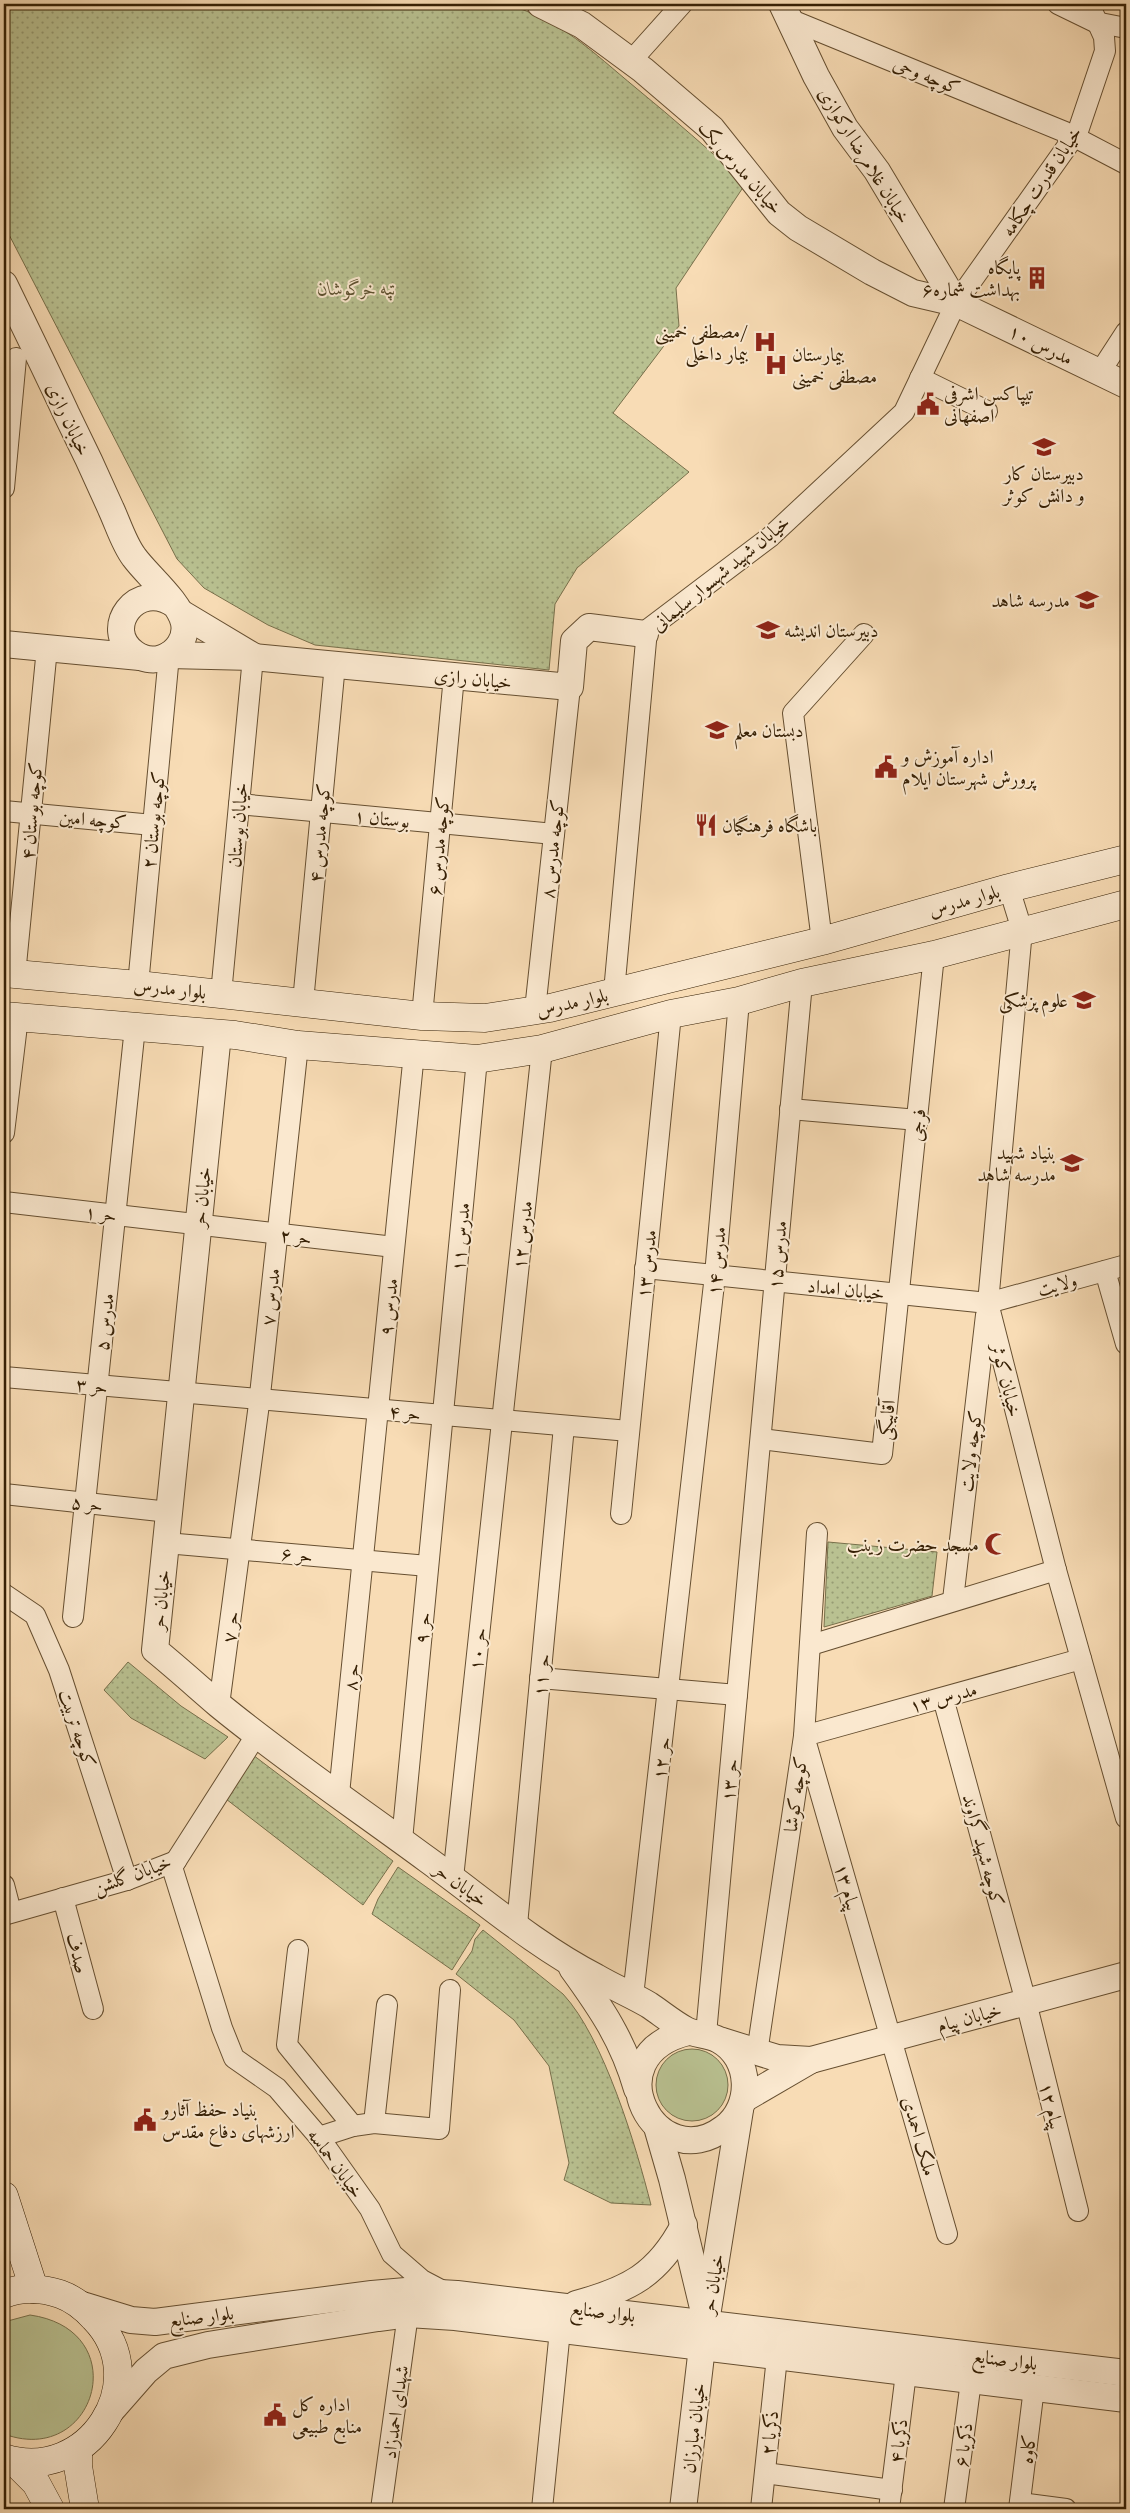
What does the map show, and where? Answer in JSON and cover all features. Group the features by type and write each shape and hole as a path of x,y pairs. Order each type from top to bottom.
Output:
{"main road":[{"name":"بلوار مدرس","path":"10,974 138,985 422,1016 485,1018 535,1010 614,992 822,941 1009,888 1126,859"},
{"name":"بلوار مدرس","path":"11,1017 218,1034 298,1045 477,1059 542,1049 671,1014 739,1001 802,983 934,955 1022,930 1126,904"},
{"path":"218,1034 221,994"},
{"path":"4,2196 34,2289"},
{"path":"4,2294 34,2289 67,2297 82,2306 102,2327 115,2354 118,2383 110,2412 97,2433 78,2449 59,2459 37,2463 10,2460"},
{"path":"78,2449 78,2466 85,2509"},
{"path":"10,2460 36,2482 50,2509"}],"street":[{"name":"خیابان مدرس یک","path":"544,4 582,25 631,61 712,129 779,213 872,272 913,293 956,303"},
{"path":"631,61 682,4"},
{"path":"1058,4 1092,13 1126,28"},
{"name":"کوچه وحی","path":"786,11 1070,134 1126,164"},
{"name":"خیابان غلامرضا ارکوازی","path":"786,11 816,76 845,128 877,171 956,303"},
{"name":"خیابان قدرت چکامه","path":"956,303 1070,134 1105,51 1104,37 1092,13"},
{"name":"خیابان رازی","path":"4,284 132,556 178,609"},
{"name":"مدرس ۱۰","path":"956,303 1126,385"},
{"name":"خیابان شهید شهسوار سلیمانی","path":"614,992 645,634 649,626 777,531 904,412 956,303"},
{"path":"1100,372 1126,332"},
{"path":"4,488 10,358 42,362"},
{"path":"920,378 987,411"},
{"path":"132,556 121,626 126,644 140,657"},
{"path":"124,616 135,602 151,596 160,597 253,656"},
{"path":"4,644 155,659 169,655 177,649 184,631 178,609"},
{"path":"570,687 574,641 589,627 645,634"},
{"path":"822,941 792,713 864,634"},
{"name":"کوچه بوستان ۴","path":"10,974 31,813 47,648"},
{"name":"خیابان رازی","path":"169,655 253,656 570,687"},
{"name":"کوچه بوستان ۲","path":"138,985 169,655"},
{"name":"خیابان بوستان","path":"221,994 253,656"},
{"name":"کوچه مدرس ۴","path":"303,1002 335,664"},
{"name":"کوچه مدرس ۶","path":"422,1016 454,676"},
{"name":"کوچه مدرس ۸","path":"535,1010 570,687"},
{"name":"بوستان ۱","path":"239,804 554,834"},
{"name":"کوچه امین","path":"4,811 153,825"},
{"path":"1009,888 1022,930"},
{"name":"خیابان کوثر","path":"1022,930 988,1303 1056,1570 1126,1818"},
{"name":"فرجی","path":"900,1294 934,955"},
{"name":"مدرس ۱۵","path":"752,1527 802,983"},
{"name":"مدرس ۱۴","path":"689,1521 715,1275 739,1001"},
{"name":"مدرس ۱۳","path":"620,1514 671,1014"},
{"path":"4,1132 11,1017"},
{"name":"مدرس ۵","path":"73,1617 134,1027"},
{"name":"خیابان حر","path":"218,1034 155,1650 219,1705 257,1734 569,1963 705,2036"},
{"name":"مدرس ۷","path":"242,1550 298,1045"},
{"name":"مدرس ۱۲","path":"502,1420 542,1049"},
{"name":"مدرس ۹","path":"363,1560 414,1053"},
{"name":"مدرس ۱۱","path":"443,1415 477,1059"},
{"path":"790,1109 918,1120"},
{"name":"حر ۱","path":"4,1202 198,1224"},
{"name":"حر ۲","path":"198,1224 394,1247"},
{"name":"ولایت","path":"988,1303 1126,1265"},
{"name":"خیابان امداد","path":"646,1268 988,1303"},
{"path":"1105,1271 1126,1344"},
{"name":"آقابیگی","path":"761,1439 882,1454 900,1294"},
{"name":"کوچه ولایت","path":"954,1600 988,1303"},
{"name":"حر ۳","path":"4,1377 181,1393"},
{"name":"حر ۴","path":"181,1393 629,1431"},
{"name":"حر ۹","path":"402,1840 443,1415"},
{"name":"حر ۱۰","path":"453,1878 502,1420"},
{"name":"حر ۱۱","path":"517,1925 564,1426"},
{"name":"حر ۵","path":"4,1494 169,1512"},
{"name":"حر ۱۲","path":"633,1996 689,1521"},
{"name":"۱۳ حر","path":"705,2036 752,1527"},
{"name":"کوچه کوشا","path":"757,2053 804,1736 817,1534"},
{"name":"حر ۶","path":"166,1543 428,1566"},
{"name":"حر ۷","path":"219,1705 242,1550"},
{"name":"حر۸","path":"339,1794 363,1560"},
{"path":"811,1645 1056,1570"},
{"name":"کوچه تربیت","path":"4,1594 34,1615 59,1670 127,1880"},
{"name":"مدرس ۱۳","path":"804,1736 1082,1659"},
{"path":"540,1678 737,1695"},
{"name":"کوچه شهید گراوند","path":"943,1698 1026,2002"},
{"name":"خیابان گلشن","path":"8,1913 127,1880 176,1862 257,1734"},
{"name":"پیام ۱۳","path":"804,1736 892,2038"},
{"name":"خیابان حماسه","path":"176,1862 172,1867 222,2028 234,2058 277,2088 319,2137 370,2209 392,2254 422,2280 446,2294"},
{"path":"4,1885 8,1913"},
{"name":"صدف","path":"63,1898 93,2009"},
{"path":"298,1950 287,2045 353,2126"},
{"name":"خیابان حر","path":"569,1963 604,2012 628,2058 638,2093"},
{"name":"خیابان پیام","path":"742,2104 811,2060 1126,1974"},
{"path":"319,2137 353,2126 374,2123 439,2129 450,1990"},
{"name":"پیام ۱۲","path":"1026,2002 1078,2211"},
{"path":"374,2123 387,2005"},
{"path":"671,2036 705,2036 734,2052 742,2066 745,2082 742,2104 730,2123 717,2133 702,2139 686,2139 671,2135 657,2127 645,2112 638,2093 639,2075 645,2059 656,2045 671,2036"},
{"name":"خیابان پیام","path":"705,2036 777,2058 811,2060"},
{"name":"ملک احمدی","path":"892,2038 947,2234"},
{"name":"خیابان حر","path":"704,2335 742,2104"},
{"name":"خیابان حر","path":"657,2127 684,2225 704,2335"},
{"path":"542,2509 563,2318 631,2284 672,2248 684,2225"},
{"name":"بلوار صنایع","path":"82,2306 130,2320 155,2322 406,2291 446,2294 563,2318 704,2335 1126,2373"},
{"name":"بلوار صنایع","path":"110,2412 146,2371 164,2356 208,2345 408,2314 455,2317 563,2318"},
{"name":"شهدای احمدزاد","path":"381,2509 408,2314"},
{"name":"بلوار صنایع","path":"704,2335 777,2357 1126,2399"},
{"name":"خیابان مبارزان","path":"683,2509 704,2335"},
{"name":"ذکریا ۲","path":"760,2509 777,2357"},
{"name":"ذکریا ۴","path":"889,2509 906,2372"},
{"name":"ذکریا ۶","path":"954,2509 971,2381"},
{"name":"کاوه","path":"1020,2506 1034,2388"},
{"path":"764,2473 892,2490"},
{"path":"1020,2506 1066,2509"}],"green space":[{"name":"تپه خرگوشان","path":"11,4 506,4 544,19 576,38 664,111 746,183 676,288 679,326 613,413 689,472 577,568 555,604 549,670 315,645 268,625 204,588 177,559 4,225 4,7"},
{"path":"828,1542 937,1552 932,1596 824,1627"},
{"path":"128,1662 181,1706 228,1737 205,1759 131,1718 104,1690"},
{"path":"253,1755 393,1861 363,1905 226,1799"},
{"path":"398,1867 480,1925 452,1970 372,1914 378,1899"},
{"path":"483,1930 563,1994 578,2013 592,2037 617,2094 637,2153 651,2205 611,2203 564,2180 569,2163 549,2066 514,2020 456,1974 472,1951 475,1939"},
{"path":"692,2049 712,2055 722,2065 728,2085 722,2105 712,2115 692,2121 672,2115 662,2105 656,2085 662,2065 672,2055"},
{"path":"30,2315 63,2326 84,2345 93,2368 91,2393 81,2415 62,2432 36,2439 4,2434 4,2322"}],"place":[{"name":"پایگاه بهداشت شماره۶","path":"1037,278"},
{"name":"مصطفی خمینی/ بیمار داخلی","path":"765,342"},
{"name":"بیمارستان مصطفی خمینی","path":"776,365"},
{"name":"تیپاکس اشرفی اصفهانی","path":"928,404"},
{"name":"دبیرستان کار و دانش کوثر","path":"1044,447"},
{"name":"مدرسه شاهد","path":"1087,600"},
{"name":"دبیرستان اندیشه","path":"768,630"},
{"name":"دبستان معلم","path":"717,730"},
{"name":"اداره آموزش و پرورش شهرستان ایلام","path":"886,767"},
{"name":"باشگاه فرهنگیان","path":"706,825"},
{"name":"علوم پزشکی","path":"1084,1000"},
{"name":"بنیاد شهید مدرسه شاهد","path":"1072,1163"},
{"name":"مسجد حضرت زینب","path":"996,1544"},
{"name":"بنیاد حفظ آثارو ارزشهای دفاع مقدس","path":"145,2120"},
{"name":"اداره کل منابع طبیعی","path":"275,2415"}]}
